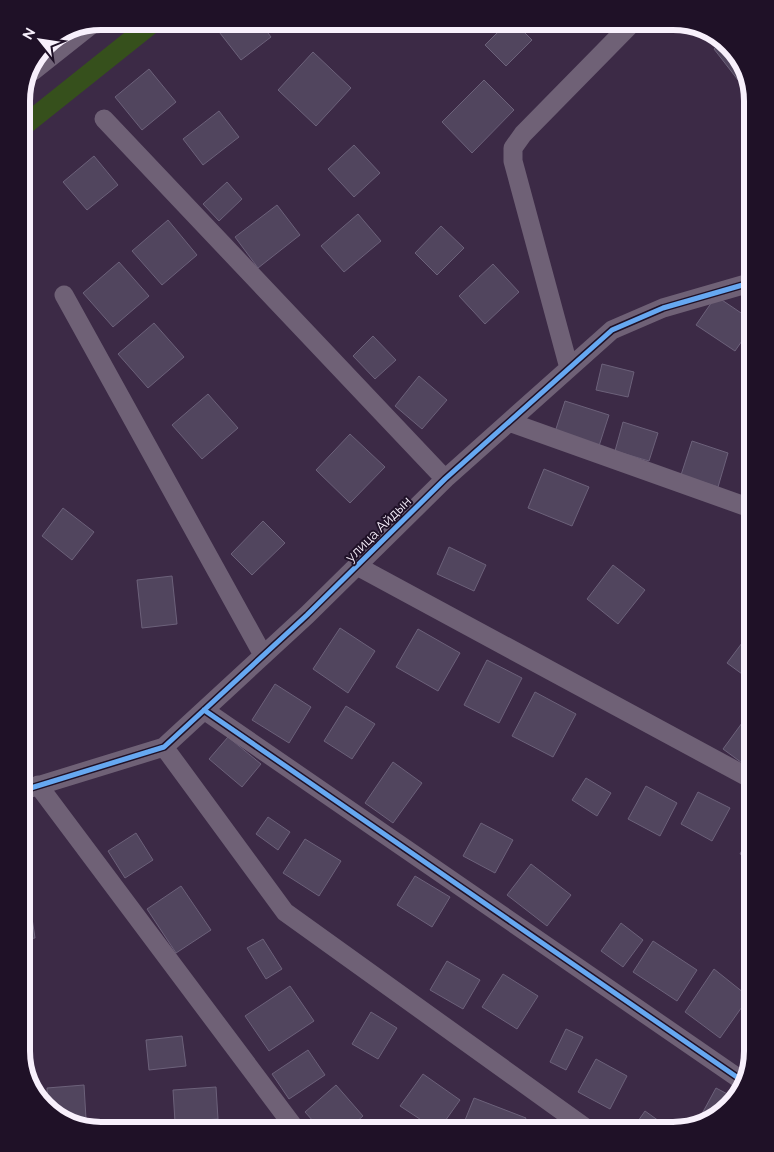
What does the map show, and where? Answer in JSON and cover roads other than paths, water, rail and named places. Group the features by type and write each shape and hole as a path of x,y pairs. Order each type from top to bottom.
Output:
{"street":[{"path":"570,368 513,161 512,148 523,134 625,30"},
{"path":"40,65 81,33"},
{"path":"104,119 445,479"},
{"name":"улица Айдын","path":"30,788 164,747 357,566 445,479 612,330 664,308 744,285"},
{"path":"64,295 263,655"},
{"path":"508,422 744,506"},
{"path":"357,566 744,775"},
{"path":"204,710 739,1078"},
{"path":"164,747 284,912 577,1122"},
{"path":"30,788 290,1122"}],"waterway":[{"path":"30,121 144,30"}]}
